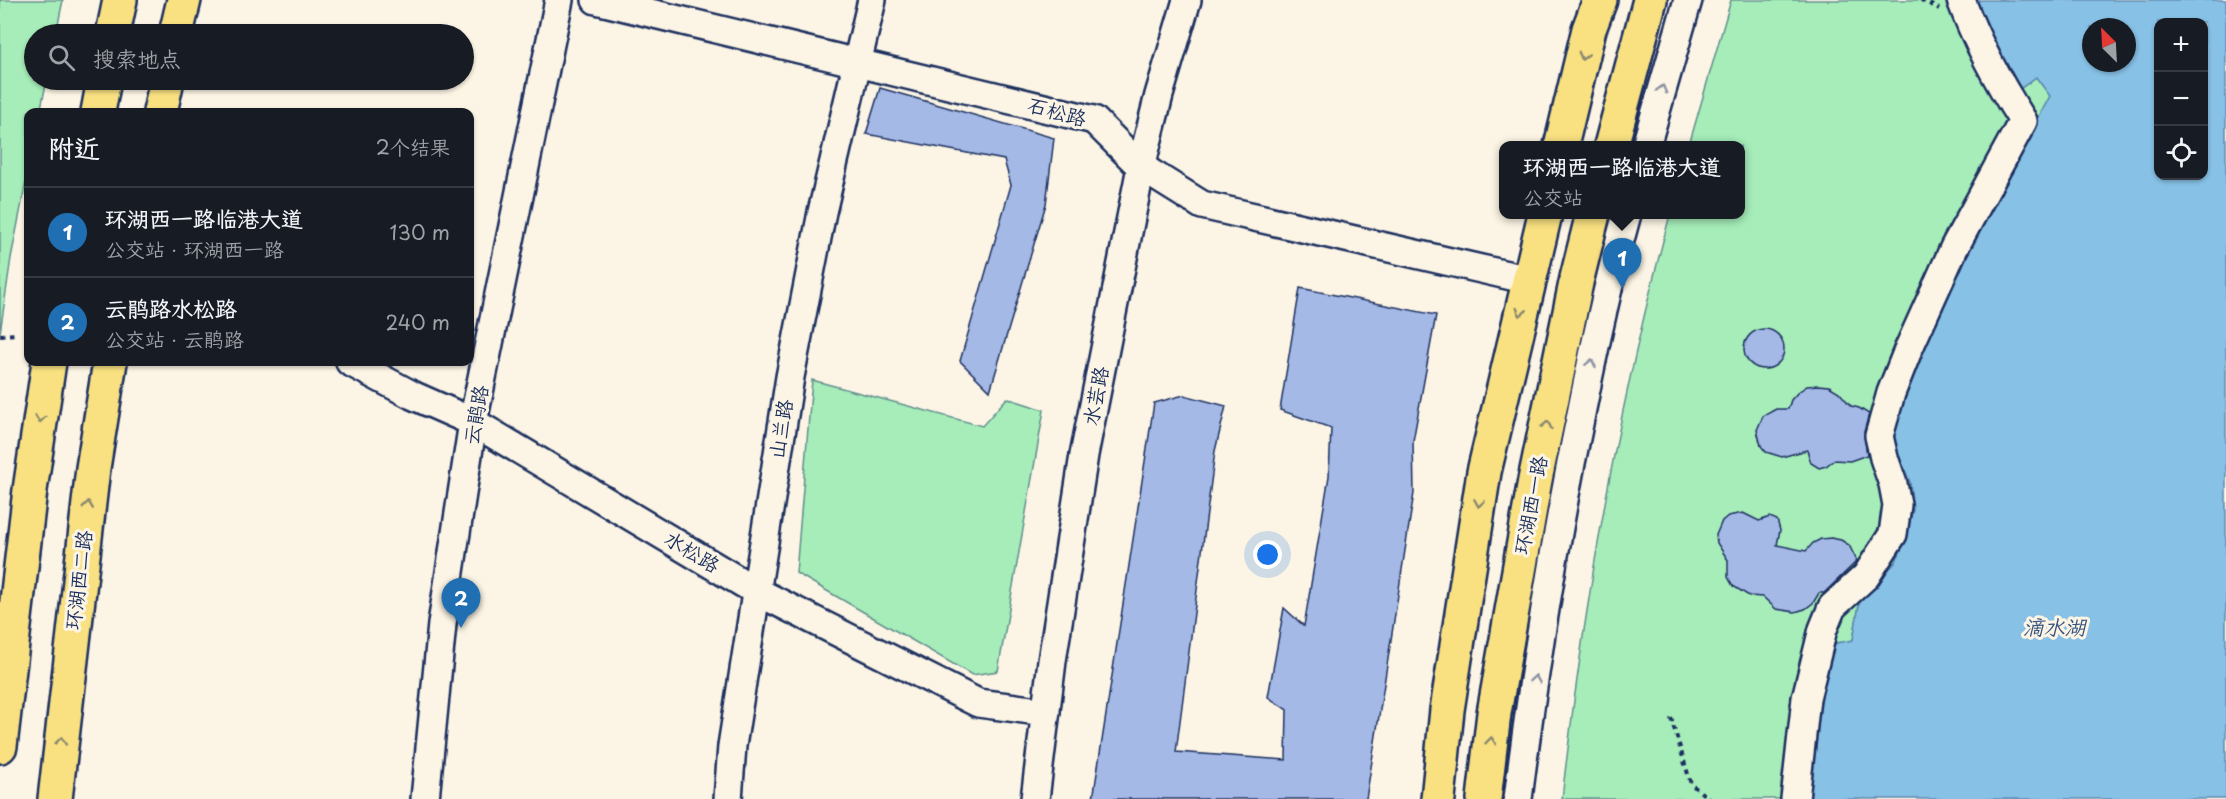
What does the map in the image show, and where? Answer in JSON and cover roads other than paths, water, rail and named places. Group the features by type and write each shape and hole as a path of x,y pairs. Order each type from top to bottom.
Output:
{"main road":[{"path":"115,24 120,0"},
{"path":"178,24 184,0"},
{"path":"1562,141 1589,29 1600,0"},
{"path":"1612,141 1650,0"},
{"path":"99,108 102,90"},
{"path":"161,108 165,90"},
{"path":"1438,799 1447,710 1484,472 1544,219"},
{"name":"环湖西一路","path":"1484,799 1494,713 1535,480 1577,278 1592,219"},
{"path":"0,746 29,502 48,366"},
{"name":"环湖西二路","path":"55,799 93,468 109,366"}],"street":[{"name":"云鹃路","path":"425,799 442,624 473,422 559,0"},
{"name":"石松路","path":"596,0 1094,120 1141,167 1202,205 1529,280"},
{"name":"山兰路","path":"728,799 732,746 789,377 822,212 872,0"},
{"name":"水芸路","path":"1035,799 1084,455 1141,167 1187,0"},
{"path":"1647,141 1688,0"},
{"path":"1796,799 1806,698 1823,629 1832,607 1866,576 1893,534 1897,505 1880,436 1891,393 1954,248 2023,121 1999,84 1961,0"},
{"path":"1518,799 1528,721 1566,485 1609,278 1626,219"},
{"name":"水松路","path":"358,366 412,395 473,422 756,591 978,703 1046,712"}],"water":[{"name":"滴水湖","path":"1972,0 2226,0 2226,799 1808,799 1811,756 1831,644 1853,640 1861,593 1880,579 1895,563 1904,544 1913,510 1910,482 1892,439 1904,397 1959,267 2050,96 2036,77 2017,91"}],"place":[{"name":"环湖西一路临港大道","path":"1622,288"},
{"name":"云鹃路水松路","path":"461,628"}]}
